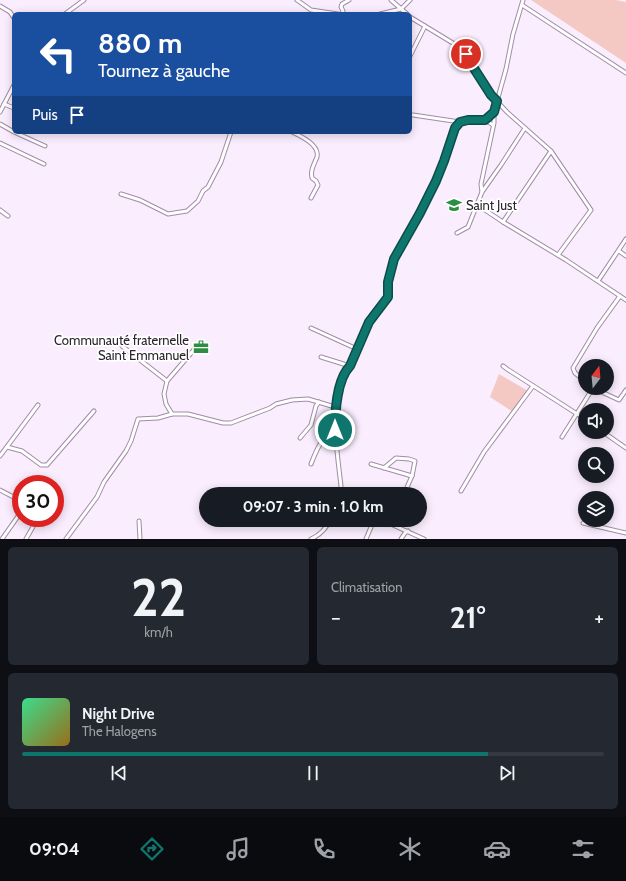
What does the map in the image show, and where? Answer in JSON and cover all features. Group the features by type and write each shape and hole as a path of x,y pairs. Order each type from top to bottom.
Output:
{"street":[{"path":"68,12 84,0"},
{"path":"297,0 311,10 324,12"},
{"path":"343,12 341,7 342,4 348,0"},
{"path":"391,0 405,12"},
{"path":"388,12 401,9 410,0"},
{"path":"482,192 494,112 523,0"},
{"path":"522,4 626,74"},
{"path":"0,6 12,15"},
{"path":"412,18 434,30 461,48 491,95 551,151 591,210 558,255"},
{"path":"412,52 425,26"},
{"path":"0,112 12,89"},
{"path":"4,104 12,107"},
{"path":"485,120 494,112"},
{"path":"413,115 460,122 468,120 485,120 493,125"},
{"path":"341,487 335,430 335,407 340,386 369,322 388,297 388,282 394,259 420,213 444,161 455,128 460,122"},
{"path":"0,124 12,131"},
{"path":"456,233 468,227 482,192 525,128"},
{"path":"18,134 45,146"},
{"path":"121,194 140,200 168,214 188,212 198,202 203,191 211,182 221,162 231,134"},
{"path":"296,134 313,144 317,152 317,157 312,165 311,175 318,185 311,198"},
{"path":"0,143 44,164"},
{"path":"503,222 551,151"},
{"path":"476,204 558,255 626,300"},
{"path":"0,210 8,216"},
{"path":"598,281 626,239"},
{"path":"619,251 626,256"},
{"path":"578,359 597,328 620,296"},
{"path":"311,328 357,349"},
{"path":"172,414 166,404 164,394 167,381 198,345"},
{"path":"122,346 167,381"},
{"path":"321,357 350,366"},
{"path":"578,360 573,368 578,375"},
{"path":"503,366 576,413"},
{"path":"461,491 484,452 533,386"},
{"path":"608,395 619,400 626,390"},
{"path":"562,437 588,395"},
{"path":"66,539 97,497 104,482 126,451 138,419 158,418 172,414 194,415 222,423 232,424 276,404 292,400 308,399 335,407"},
{"path":"300,438 311,425 316,406 319,402"},
{"path":"0,456 38,406"},
{"path":"7,447 22,451 41,465 47,465 94,410"},
{"path":"311,464 321,442 335,430"},
{"path":"613,439 626,448"},
{"path":"384,468 396,458 414,461 416,463 407,487"},
{"path":"371,464 412,476"},
{"path":"0,490 12,496"},
{"path":"139,521 140,539"},
{"path":"2,539 12,525"},
{"path":"26,539 33,527"},
{"path":"311,539 319,535 326,527"},
{"path":"366,539 371,527"},
{"path":"399,527 424,539"},
{"path":"600,527 626,533"},
{"path":"401,539 408,531"}],"shaded area":[{"path":"531,0 616,0 626,2 626,63"},
{"path":"499,374 528,391 513,412 490,397"}],"place":[{"name":"Saint Just","path":"454,205"},
{"name":"Communauté fraternelle Saint Emmanuel","path":"201,347"}],"route":[{"path":"335,430 335,407 340,386 369,322 388,297 388,282 392,264 436,181 455,128 460,122 468,120 485,120 494,112 497,101 491,95 470,63 466,54"}]}
